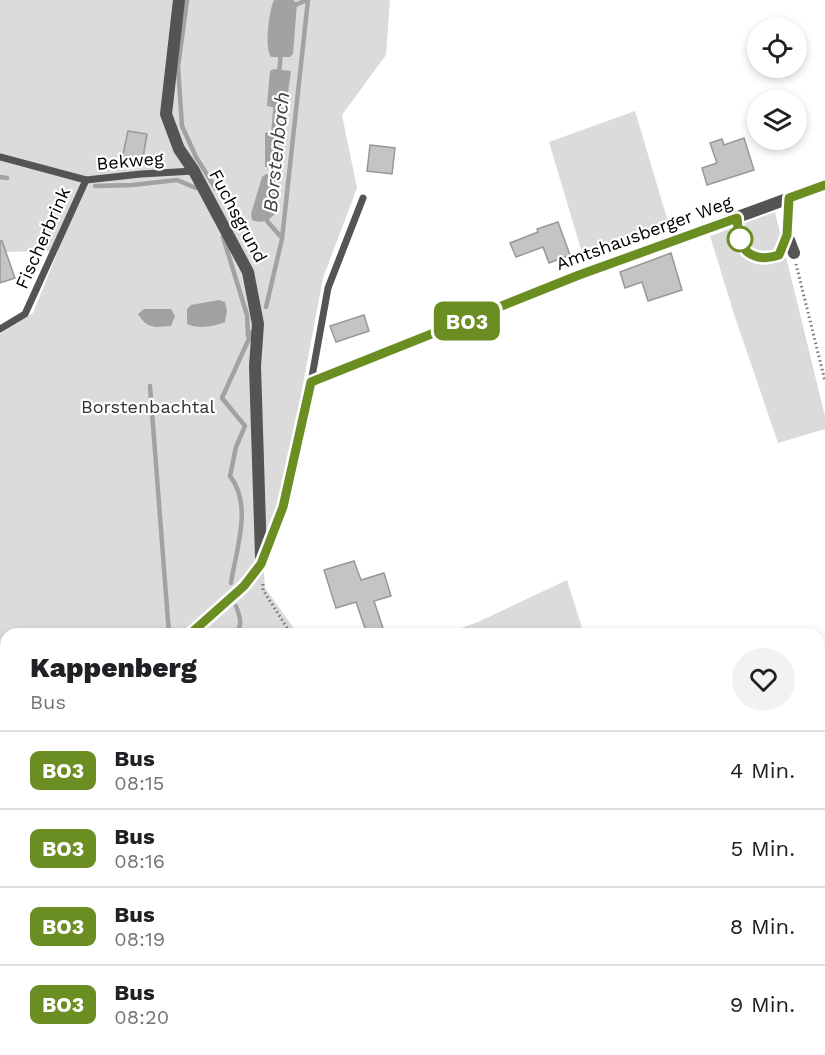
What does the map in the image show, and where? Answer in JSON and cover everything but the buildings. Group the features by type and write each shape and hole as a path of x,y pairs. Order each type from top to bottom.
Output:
{"street":[{"name":"Fuchsgrund","path":"179,0 166,114 180,149 248,272 258,324 255,366 261,564"},
{"name":"Amtshausberger Weg","path":"311,382 579,275 825,185"},
{"path":"789,198 787,235 794,253"},
{"path":"197,628 244,586 261,564 283,507 311,382"}],"lane":[{"name":"Bekweg","path":"0,157 86,180 194,171"},
{"name":"Fischerbrink","path":"0,329 26,314 86,180"},
{"path":"311,382 327,288 363,198"},
{"path":"737,218 741,244 753,256 767,260 779,255 787,235"}],"path":[{"path":"794,253 825,381"},
{"path":"261,564 264,590 287,628"}],"green space":[{"name":"Borstenbachtal","path":"0,0 390,0 386,55 342,115 357,188 323,278 281,501 263,556 265,588 294,628 0,628 0,334 33,313 58,251 0,252"},
{"path":"635,111 669,225 583,256 549,142"},
{"path":"775,212 825,416 825,429 778,443 710,236"},
{"path":"567,580 582,628 461,628"}],"water":[{"path":"274,0 293,0 297,3 293,54 290,57 271,57 269,52 268,29"},
{"path":"274,69 291,71 286,107 283,109 267,106 270,71"},
{"path":"265,133 282,135 279,166 265,167"},
{"path":"266,174 276,175 279,179 275,214 258,222 252,220 251,214 262,177"},
{"path":"219,300 225,302 227,311 225,322 206,327 187,324 187,309 191,305"},
{"path":"144,309 171,309 175,316 171,326 148,325 138,314"}],"waterway":[{"name":"Borstenbach","path":"187,0 178,67 182,126 196,157 216,189"},
{"path":"293,6 307,0"},
{"name":"Borstenbach","path":"266,307 282,239 308,0"},
{"path":"279,74 281,52"},
{"path":"273,136 276,103"},
{"path":"0,177 7,178"},
{"path":"95,186 177,180 196,188"},
{"path":"267,217 267,221 282,238"},
{"name":"Borstenbach","path":"223,237 247,315 248,336"},
{"name":"Borstenbach","path":"231,583 242,514 241,500 230,476 236,447 245,426 222,398 252,332"},
{"path":"150,386 169,628"},
{"name":"Borstenbach","path":"236,606 240,617 239,628"}],"bus line":[{"name":"BO3","path":"197,628 244,586 261,564 283,507 311,382 579,275 737,218 741,244 753,256 767,260 779,255 784,246 787,235 789,198 825,185"}]}
